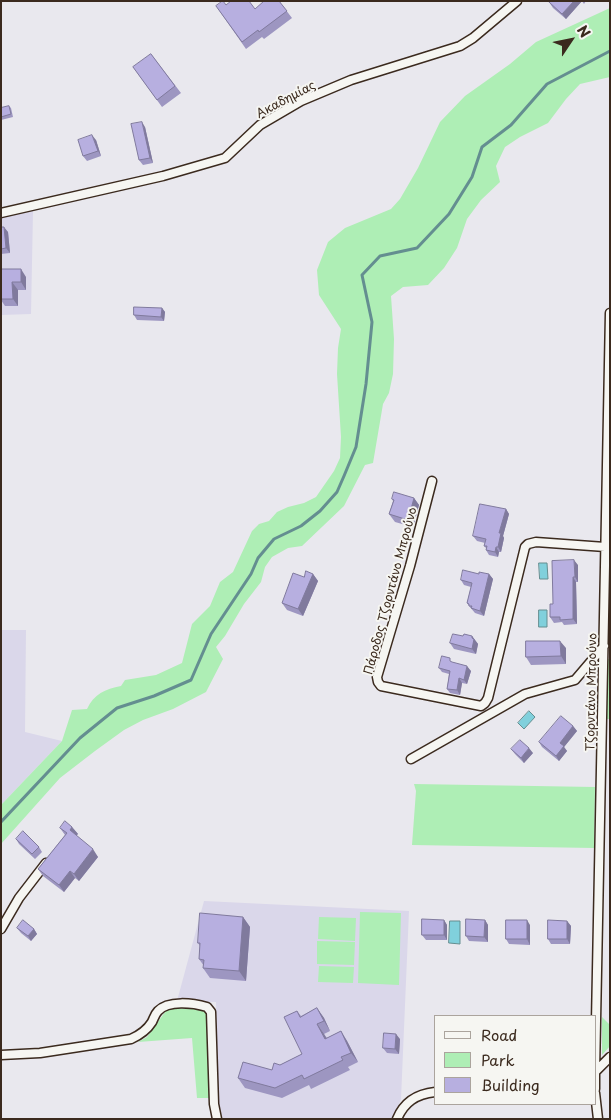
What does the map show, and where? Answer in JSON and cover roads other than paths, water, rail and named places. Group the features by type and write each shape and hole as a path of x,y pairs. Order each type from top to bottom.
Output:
{"street":[{"name":"Ακαδημίας","path":"1,213 164,176 225,158 260,125 301,101 351,80 460,46 473,38 516,1"},
{"name":"Τζορντάνο Μπρούνο","path":"596,1025 610,312"},
{"name":"Πάροδος Τζορντάνο Μπρούνο","path":"432,481 410,566 377,678 381,686 483,705 488,698 525,547 536,542 605,546"},
{"path":"412,759 525,694 575,680 604,646"},
{"path":"1,929 19,898 51,857"},
{"path":"1,1055 40,1053 131,1039 149,1027 156,1012 165,1005 177,1004 207,1007 212,1012 214,1104 217,1119"},
{"path":"596,1071 610,1057"},
{"path":"397,1119 401,1109 407,1102 434,1092"},
{"path":"596,1102 598,1119"}],"water":[{"path":"539,563 547,563 548,579 540,579"},
{"path":"539,610 547,610 547,627 539,627"},
{"path":"529,711 535,717 524,729 518,723"},
{"path":"450,921 460,921 460,944 449,943"}],"waterway":[{"path":"1,822 80,738 117,708 154,696 191,680 211,634 251,574 258,558 274,539 301,526 320,511 337,492 344,476 356,447 366,384 372,322 362,275 380,256 417,248 449,214 472,177 482,147 511,125 547,84 610,51"}]}
